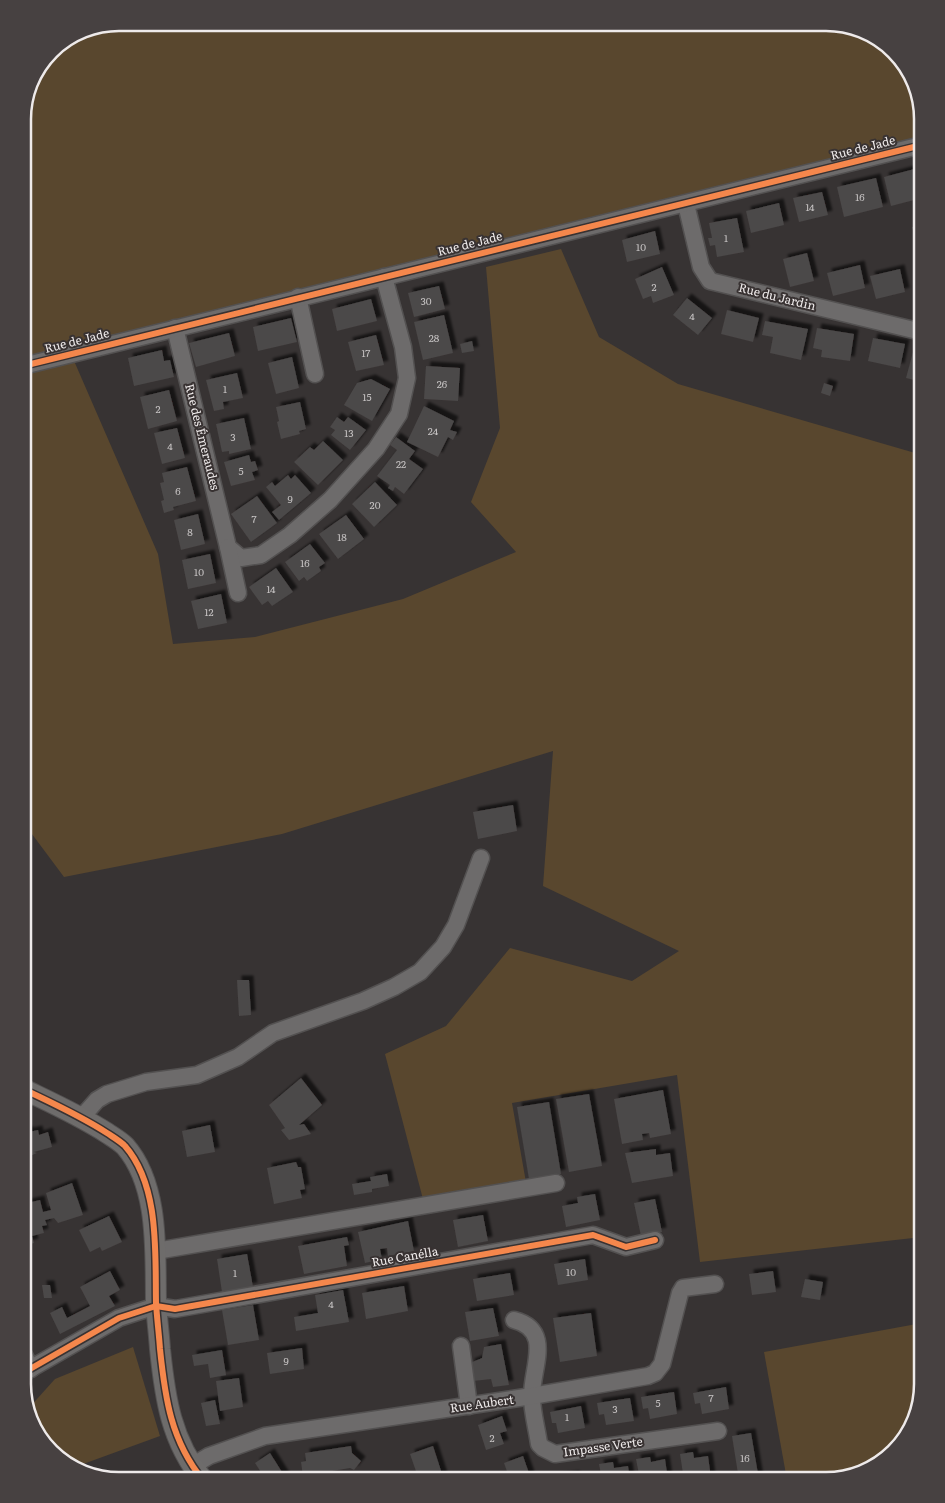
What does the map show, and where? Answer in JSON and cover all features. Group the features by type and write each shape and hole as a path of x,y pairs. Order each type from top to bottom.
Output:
{"main road":[{"path":"31,1093 82,1117 124,1145 136,1161 148,1193 154,1222 156,1306 163,1380 169,1413 184,1453 197,1472"}],"street":[{"name":"Rue de Jade","path":"31,364 914,147"},
{"name":"Rue du Jardin","path":"686,204 701,267 710,281 914,330"},
{"path":"228,547 241,558 261,555 290,535 330,500 376,448 398,414 407,378 403,347 384,277"},
{"path":"298,297 315,374"},
{"name":"Rue des Émeraudes","path":"175,328 238,593"},
{"path":"82,1117 97,1100 107,1094 146,1082 196,1076 238,1057 273,1033 363,1001 394,987 420,972 443,947 456,925 481,858"},
{"path":"156,1251 556,1183"},
{"name":"Rue Canélla","path":"156,1306 175,1309 593,1235 626,1246 655,1240"},
{"name":"Rue Aubert","path":"199,1472 210,1456 265,1436 532,1396 655,1373 662,1364 683,1288 715,1284"},
{"path":"31,1369 119,1318 156,1306"},
{"name":"Impasse Verte","path":"514,1320 524,1322 532,1330 538,1345 532,1396 539,1444 543,1448 555,1454 718,1431"},
{"path":"461,1346 468,1406"}],"shaded area":[{"path":"120,31 831,31 865,40 892,61 905,80 909,91 914,114 914,141 68,347 158,554 173,644 255,637 403,599 516,552 471,502 500,428 486,267 561,249 599,337 678,384 914,453 914,1238 700,1262 677,1075 512,1103 527,1188 424,1203 385,1054 446,1026 510,948 632,981 679,951 543,886 553,751 282,834 64,877 31,833 31,114 40,80 61,53 80,40 97,34"},
{"path":"914,1324 913,1395 911,1406 902,1428 884,1450 865,1463 837,1471 786,1472 764,1352"},
{"path":"133,1347 160,1436 83,1464 80,1463 53,1442 40,1423 36,1412 34,1403 55,1379"}],"building":[{"path":"914,169 914,200 891,206 884,177"},
{"path":"876,178 883,207 844,217 837,187"},
{"path":"822,192 828,215 799,222 793,198"},
{"path":"779,203 784,225 751,233 746,211"},
{"path":"737,218 744,252 717,257 715,245 710,246 708,238 712,238 709,223"},
{"path":"655,231 660,254 627,262 622,240"},
{"path":"807,253 814,281 790,287 783,259"},
{"path":"860,265 865,288 833,296 827,273"},
{"path":"662,267 674,295 653,303 651,296 643,299 635,279"},
{"path":"900,269 905,292 876,299 870,276"},
{"path":"439,286 445,309 414,317 408,293"},
{"path":"687,298 712,318 698,335 673,315"},
{"path":"371,299 377,321 337,331 332,309"},
{"path":"727,310 759,318 753,342 721,334"},
{"path":"444,315 453,353 423,360 414,322"},
{"path":"291,318 297,342 258,351 253,327"},
{"path":"765,321 808,329 801,360 770,353 773,337 762,335"},
{"path":"817,328 854,334 850,361 821,357 822,350 813,348"},
{"path":"229,333 235,356 196,367 189,343"},
{"path":"376,335 384,365 356,371 348,342"},
{"path":"873,338 905,344 900,368 868,361"},
{"path":"472,341 474,351 462,353 460,344"},
{"path":"162,350 164,361 170,360 174,377 134,386 128,358"},
{"path":"913,352 914,352 914,380 906,378"},
{"path":"292,357 299,388 276,394 268,363"},
{"path":"426,366 460,368 458,401 424,399"},
{"path":"237,373 243,398 223,402 224,409 214,411 206,380"},
{"path":"371,379 390,389 372,421 344,405 357,383"},
{"path":"824,383 833,386 830,396 821,393"},
{"path":"169,390 177,421 148,429 140,397"},
{"path":"300,402 306,429 299,431 300,434 281,439 276,407"},
{"path":"424,406 454,421 450,430 457,432 453,440 448,437 438,457 407,442"},
{"path":"337,417 344,422 348,417 366,430 350,450 331,435 335,430 330,427"},
{"path":"244,418 251,449 229,454 229,451 222,452 216,424"},
{"path":"177,428 185,458 162,464 154,433"},
{"path":"396,437 415,451 409,459 423,469 404,494 395,487 393,491 388,488 390,485 377,476 397,450 390,445"},
{"path":"323,441 343,460 318,485 294,462 310,447 314,450"},
{"path":"249,455 251,462 255,461 258,470 252,472 255,480 231,486 224,462"},
{"path":"187,467 196,501 173,507 174,510 164,513 161,501 164,500 160,483 164,482 162,473"},
{"path":"288,475 291,479 295,475 311,493 279,520 272,512 281,505 266,487 272,482 275,486"},
{"path":"375,482 397,505 374,527 352,504"},
{"path":"257,496 277,523 251,542 231,514"},
{"path":"198,514 205,544 181,550 174,520"},
{"path":"346,515 364,539 338,559 319,534"},
{"path":"310,544 325,563 319,567 321,571 307,581 304,577 299,581 285,562"},
{"path":"210,554 216,583 188,589 182,560"},
{"path":"276,568 293,592 272,606 268,601 262,605 249,587"},
{"path":"221,594 227,623 198,629 191,601"},
{"path":"513,805 517,831 478,839 473,812"},
{"path":"237,980 249,980 251,1015 239,1016"},
{"path":"301,1078 322,1105 299,1125 304,1124 311,1134 289,1140 281,1130 285,1128 269,1105"},
{"path":"663,1090 671,1134 650,1138 649,1133 642,1134 643,1140 622,1144 614,1099"},
{"path":"589,1094 602,1166 569,1172 556,1099"},
{"path":"549,1102 561,1174 529,1179 517,1107"},
{"path":"210,1125 215,1152 187,1157 182,1131"},
{"path":"38,1130 39,1135 48,1132 52,1147 34,1152 37,1153 31,1156 31,1132"},
{"path":"656,1149 656,1155 670,1153 673,1176 632,1183 625,1153"},
{"path":"296,1162 298,1167 301,1167 305,1189 300,1190 302,1198 274,1204 267,1168"},
{"path":"387,1174 389,1186 372,1189 372,1192 354,1195 352,1184 371,1181 370,1177"},
{"path":"72,1183 83,1215 58,1223 54,1218 45,1220 47,1225 42,1226 44,1233 32,1236 34,1243 31,1244 31,1202 40,1200 43,1212 51,1210 46,1193"},
{"path":"595,1194 600,1220 566,1227 562,1206 578,1203 577,1197"},
{"path":"655,1199 662,1232 641,1236 634,1203"},
{"path":"483,1215 488,1241 458,1247 453,1220"},
{"path":"109,1216 122,1242 102,1251 100,1247 90,1252 79,1230"},
{"path":"408,1221 414,1251 388,1256 387,1248 380,1249 382,1259 365,1263 358,1232"},
{"path":"347,1237 349,1245 344,1246 347,1266 304,1274 298,1246"},
{"path":"247,1254 253,1287 222,1292 217,1259"},
{"path":"585,1259 588,1280 558,1285 554,1264"},
{"path":"110,1271 120,1290 109,1296 115,1306 60,1334 50,1313 62,1307 67,1318 90,1306 80,1287"},
{"path":"773,1271 776,1292 752,1295 749,1274"},
{"path":"510,1273 514,1295 477,1301 473,1279"},
{"path":"805,1279 823,1282 820,1300 801,1297"},
{"path":"42,1285 50,1285 52,1298 44,1298"},
{"path":"404,1286 408,1311 366,1319 362,1293"},
{"path":"343,1290 349,1322 296,1331 294,1317 318,1313 315,1295"},
{"path":"253,1305 259,1340 228,1345 222,1310"},
{"path":"493,1308 499,1336 470,1341 465,1312"},
{"path":"591,1313 597,1356 560,1362 553,1318"},
{"path":"501,1344 509,1385 493,1387 491,1379 473,1381 470,1363 482,1358 484,1347"},
{"path":"302,1348 304,1369 270,1374 267,1353"},
{"path":"222,1350 226,1375 210,1378 208,1364 194,1366 192,1355"},
{"path":"239,1378 243,1407 220,1411 216,1381"},
{"path":"726,1387 729,1409 702,1414 700,1403 695,1404 693,1393"},
{"path":"674,1392 677,1414 650,1419 648,1408 643,1409 641,1397"},
{"path":"630,1398 634,1421 606,1425 604,1414 599,1415 597,1403"},
{"path":"215,1400 220,1424 206,1426 201,1403"},
{"path":"581,1406 585,1428 558,1433 556,1423 552,1423 550,1412"},
{"path":"502,1416 507,1431 500,1433 504,1444 486,1450 478,1425"},
{"path":"751,1433 758,1472 738,1472 732,1436"},
{"path":"351,1446 352,1453 361,1461 354,1470 350,1468 326,1472 302,1472 301,1462 306,1461 305,1453"},
{"path":"433,1446 441,1472 416,1472 410,1454"},
{"path":"693,1452 694,1458 708,1456 710,1472 683,1472 680,1454"},
{"path":"270,1453 282,1472 261,1472 255,1463"},
{"path":"523,1456 529,1472 507,1472 504,1463"},
{"path":"650,1457 651,1462 665,1459 667,1472 638,1472 636,1459"},
{"path":"613,1462 614,1468 628,1466 629,1472 600,1472 599,1464"}],"cycle path":[{"path":"31,364 914,147"},
{"path":"31,1093 107,1133 125,1146 136,1162 150,1200 153,1221 156,1309 167,1402 183,1450 197,1472"},
{"path":"31,1368 119,1318 156,1306 175,1309 593,1235 626,1247 655,1240"}]}
